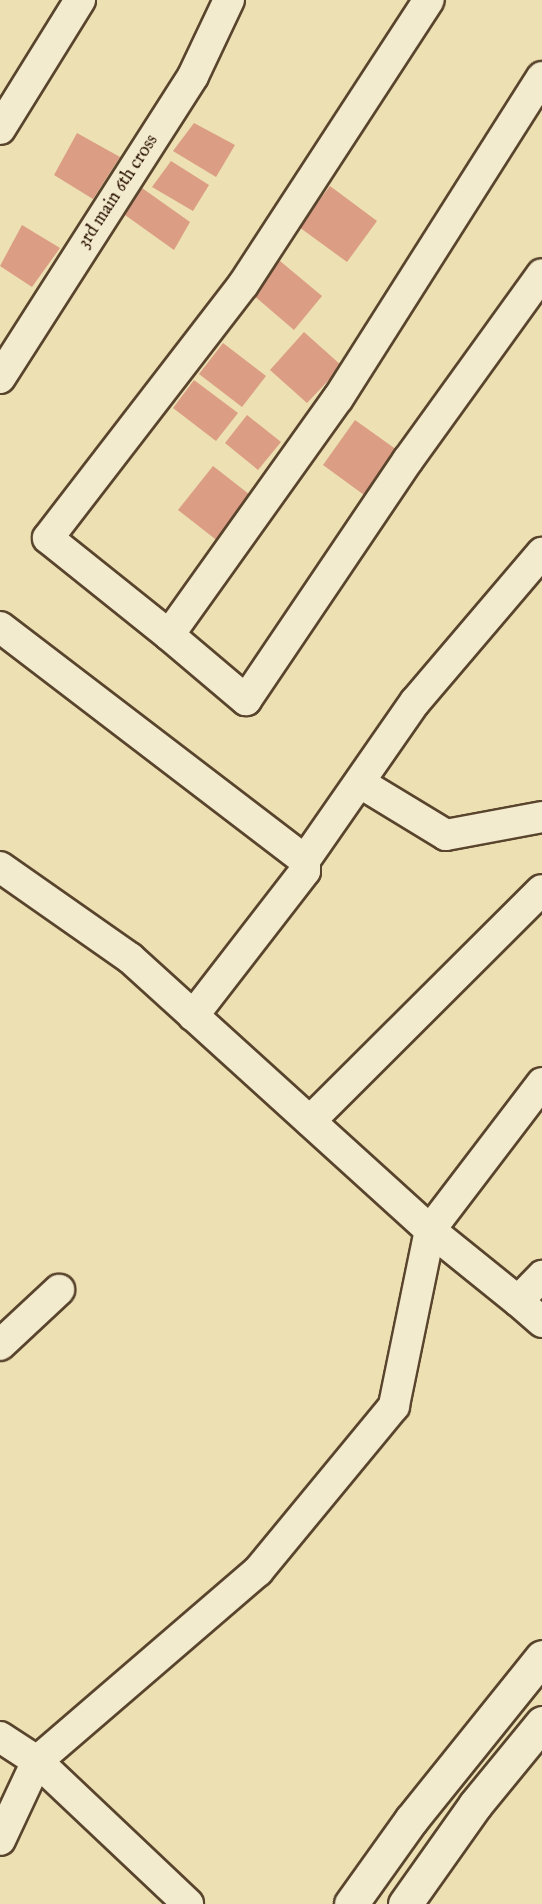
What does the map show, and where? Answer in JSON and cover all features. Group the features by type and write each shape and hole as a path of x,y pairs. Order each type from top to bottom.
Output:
{"main road":[{"path":"351,1904 411,1820 542,1657"},
{"path":"405,1904 476,1805 542,1723"}],"street":[{"path":"0,129 80,0"},
{"name":"3rd main 6th cross","path":"0,378 193,76 229,0"},
{"path":"429,0 243,285 48,538 170,635 246,700 408,460 542,274"},
{"path":"170,635 338,398 542,77"},
{"path":"193,1016 305,871 305,860 362,784 415,702 542,553"},
{"path":"0,627 305,860"},
{"path":"362,784 446,835 542,817"},
{"path":"0,867 130,958 430,1230 542,1322"},
{"path":"310,1121 542,890"},
{"path":"0,1840 37,1761 258,1571 394,1406 430,1230 542,1083"},
{"path":"518,1301 542,1276"},
{"path":"0,1345 59,1290"},
{"path":"0,1737 37,1761 188,1904"}],"building":[{"path":"194,123 235,145 216,177 173,151"},
{"path":"77,133 120,157 93,199 54,175"},
{"path":"171,161 209,185 193,211 152,187"},
{"path":"330,186 377,221 347,262 299,227"},
{"path":"142,188 190,222 174,250 125,215"},
{"path":"22,225 60,248 32,287 0,266"},
{"path":"280,261 322,296 294,330 252,294"},
{"path":"304,332 342,366 307,403 270,370"},
{"path":"223,343 266,376 242,407 199,374"},
{"path":"194,380 238,413 216,441 173,408"},
{"path":"247,415 281,442 258,470 225,443"},
{"path":"355,420 404,455 371,500 323,465"},
{"path":"213,466 254,498 219,542 178,510"}]}
